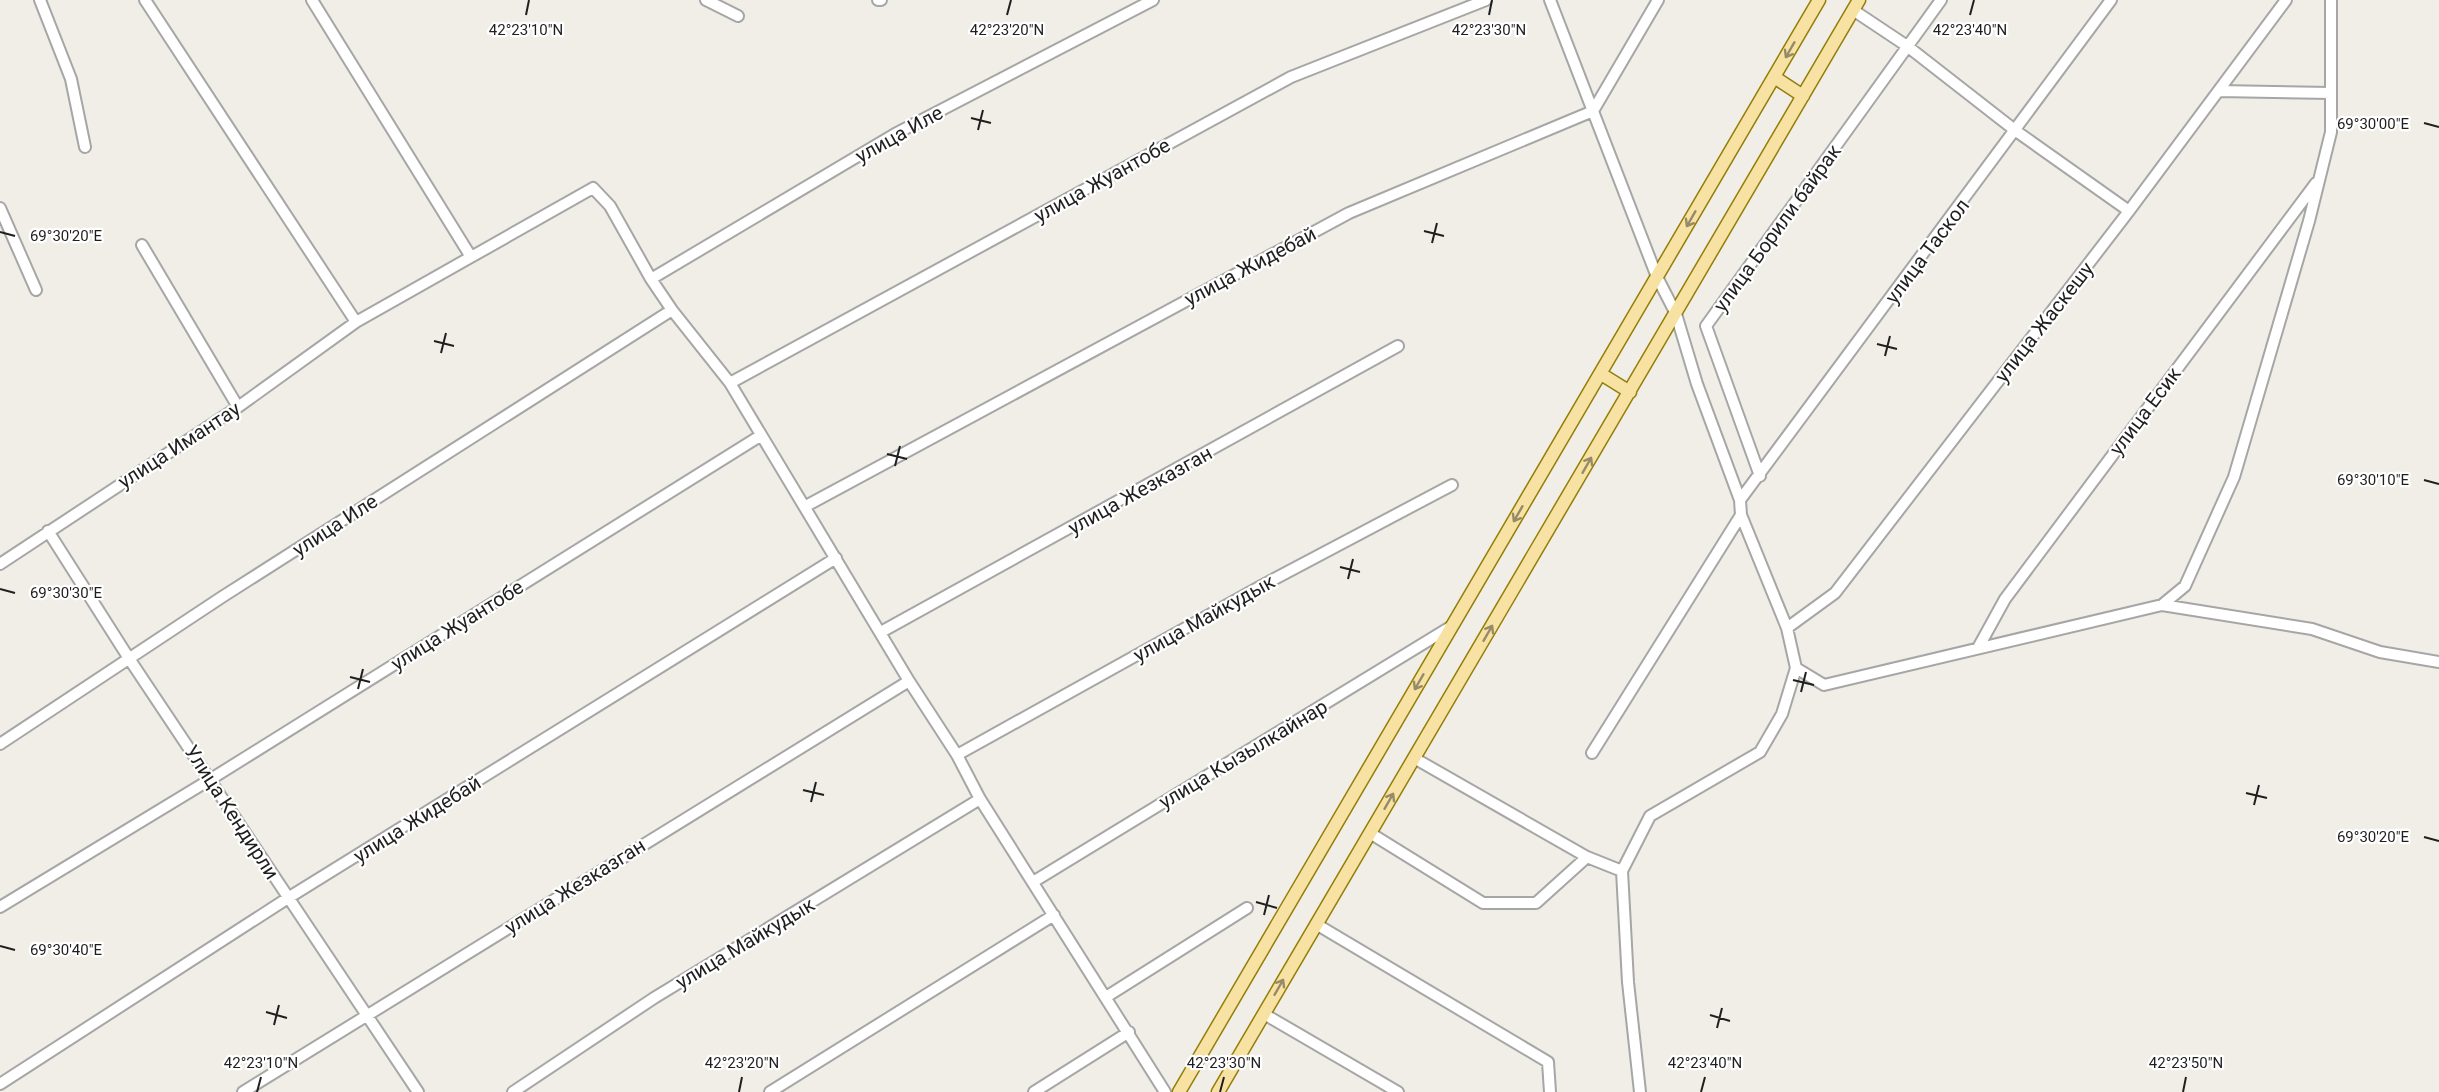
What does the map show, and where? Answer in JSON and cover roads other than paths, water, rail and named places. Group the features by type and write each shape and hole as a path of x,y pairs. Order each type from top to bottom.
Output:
{"main road":[{"path":"1179,1092 1820,0"},
{"path":"1218,1092 1856,5"},
{"path":"1774,77 1803,96"},
{"path":"1601,374 1630,392"}],"street":[{"path":"146,0 356,322"},
{"path":"312,0 471,257"},
{"path":"706,0 738,16"},
{"name":"улица Иле","path":"651,279 895,134 1153,0"},
{"name":"улица Жуантобе","path":"730,382 1291,77 1486,0"},
{"path":"1550,0 1657,277 1676,314 1697,384 1740,500 1741,515 1787,628 1796,668 1782,714 1760,753 1650,816 1622,871 1628,982 1640,1092"},
{"path":"1593,111 1658,0"},
{"name":"улица Борили байрак","path":"1760,476 1706,326 1941,0"},
{"name":"улица Таскол","path":"1740,500 2111,0"},
{"name":"улица Жаскешу","path":"1787,628 1835,593 2129,211 2286,0"},
{"path":"2162,605 2185,586 2234,477 2320,178 2331,132 2331,0"},
{"path":"43,1 71,79 85,147"},
{"path":"1856,5 2016,131 2129,211"},
{"path":"2219,91 2331,93"},
{"name":"улица Жидебай","path":"806,506 1349,213 1593,111"},
{"name":"улица Есик","path":"1978,648 2005,599 2320,178"},
{"name":"улица Имантау","path":"0,564 238,407 356,322 593,188 610,206 651,279"},
{"path":"0,208 36,290"},
{"path":"142,245 238,407"},
{"path":"651,279 672,310 730,382 760,436 806,506 909,681 957,755 980,799 1165,1092"},
{"name":"улица Иле","path":"0,744 222,597 672,310"},
{"name":"улица Жезказган","path":"881,632 1398,346"},
{"name":"улица Жуантобе","path":"0,908 760,436"},
{"name":"улица Майкудык","path":"957,755 1250,592 1452,485"},
{"path":"1592,753 1741,515"},
{"name":"Улица Кендирли","path":"48,531 130,660 418,1092"},
{"name":"улица Жидебай","path":"0,1084 288,898 836,558"},
{"path":"1796,668 1824,685 2162,605 2312,629 2380,652 2439,662"},
{"name":"улица Кызылкайнар","path":"1033,882 1452,627"},
{"name":"улица Жезказган","path":"243,1092 909,681"},
{"path":"1414,758 1587,857 1622,871"},
{"name":"улица Майкудык","path":"513,1092 654,998 980,799"},
{"path":"1370,833 1483,903 1536,903 1587,857"},
{"path":"1106,997 1247,908"},
{"path":"770,1092 1054,915"},
{"path":"1316,924 1548,1062 1550,1092"},
{"path":"1264,1014 1398,1092"},
{"path":"1034,1092 1129,1032"}]}
